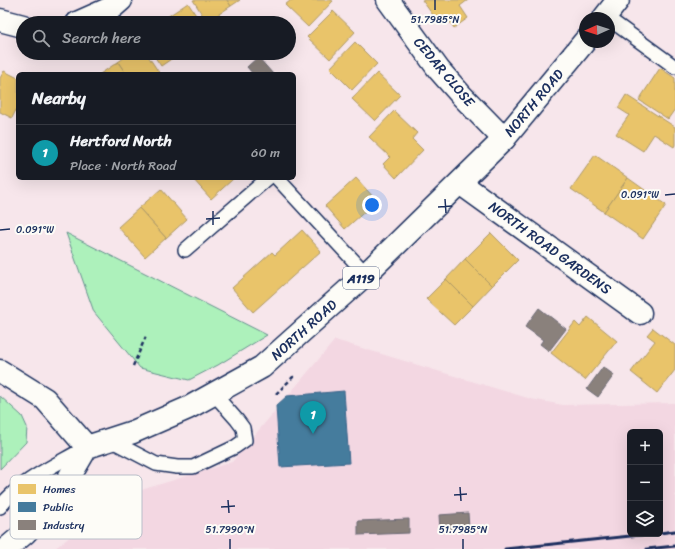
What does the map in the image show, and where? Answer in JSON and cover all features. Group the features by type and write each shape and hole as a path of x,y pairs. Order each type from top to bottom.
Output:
{"main road":[{"path":"93,16 113,7 121,0"},
{"name":"CEDAR CLOSE","path":"388,0 439,70 504,139"},
{"path":"0,20 16,24"},
{"name":"NORTH ROAD","path":"87,448 133,432 188,408 262,367 366,274 504,139 579,48"},
{"name":"NORTH ROAD GARDENS","path":"460,183 640,313"},
{"path":"0,371 45,399 87,448 71,475"},
{"path":"6,549 17,539"}],"lane":[{"path":"615,19 675,67"},
{"path":"185,250 266,180"},
{"path":"279,180 366,274"},
{"path":"110,440 156,464 177,467 193,467 235,447 245,440 243,428 214,394"},
{"path":"39,475 87,448"},
{"path":"0,507 10,494"}],"path":[{"path":"133,366 147,334"}],"shaded area":[{"path":"335,340 531,399 563,405 675,403 675,549 54,549 67,539 142,539 142,490 232,462"}],"green space":[{"path":"66,233 267,335 218,365 189,380 140,368 94,312"},
{"path":"0,396 22,416 27,427 26,442 0,469"}],"building: Homes":[{"path":"193,0 227,0 231,6 216,16 203,16"},
{"path":"227,0 240,0 231,6"},
{"path":"291,0 333,1 308,27 285,5"},
{"path":"422,0 468,0 460,6 468,18 454,28 446,16 438,22"},
{"path":"188,3 196,16 168,16"},
{"path":"333,11 355,32 330,59 307,37"},
{"path":"355,42 377,64 352,90 330,68"},
{"path":"121,60 151,60 159,72 125,72 118,62"},
{"path":"157,60 170,60 161,66"},
{"path":"118,62 125,72 103,72"},
{"path":"660,68 675,78 675,109 668,119 639,100"},
{"path":"4,71 16,77 16,110 12,118 0,112 0,78"},
{"path":"377,73 400,95 375,121 352,99"},
{"path":"626,95 675,127 674,147 654,134 643,151 616,134 629,115 618,108"},
{"path":"394,111 417,133 412,139 423,150 396,178 383,164 390,157 369,137"},
{"path":"595,155 628,178 604,212 571,189"},
{"path":"356,178 377,201 345,229 325,206"},
{"path":"628,178 666,205 643,239 604,212"},
{"path":"194,180 232,180 211,199"},
{"path":"161,189 187,219 166,238 139,208"},
{"path":"139,208 166,238 145,257 118,227"},
{"path":"302,230 321,251 253,312 232,288 272,252 275,255"},
{"path":"491,233 518,260 492,286 465,259"},
{"path":"465,259 492,286 473,306 446,279"},
{"path":"446,279 473,306 454,325 426,299"},
{"path":"588,317 617,341 585,380 551,353 575,322 580,327"},
{"path":"653,328 675,345 675,370 657,393 631,372 655,341 647,335"}],"building: Public":[{"path":"344,391 349,463 280,467 276,406 287,396"}],"building: Industry":[{"path":"255,60 261,60 271,72 251,72 247,67"},
{"path":"539,308 566,329 549,351 540,344 543,340 525,327"},
{"path":"603,367 614,375 598,397 587,389"},
{"path":"468,513 469,529 440,531 439,515"},
{"path":"409,519 409,533 358,535 358,521"}],"railway":[{"path":"663,533 675,531"},
{"path":"505,549 627,536"},
{"path":"647,549 675,546"}],"place":[{"name":"Hertford North","path":"313,434"}]}
